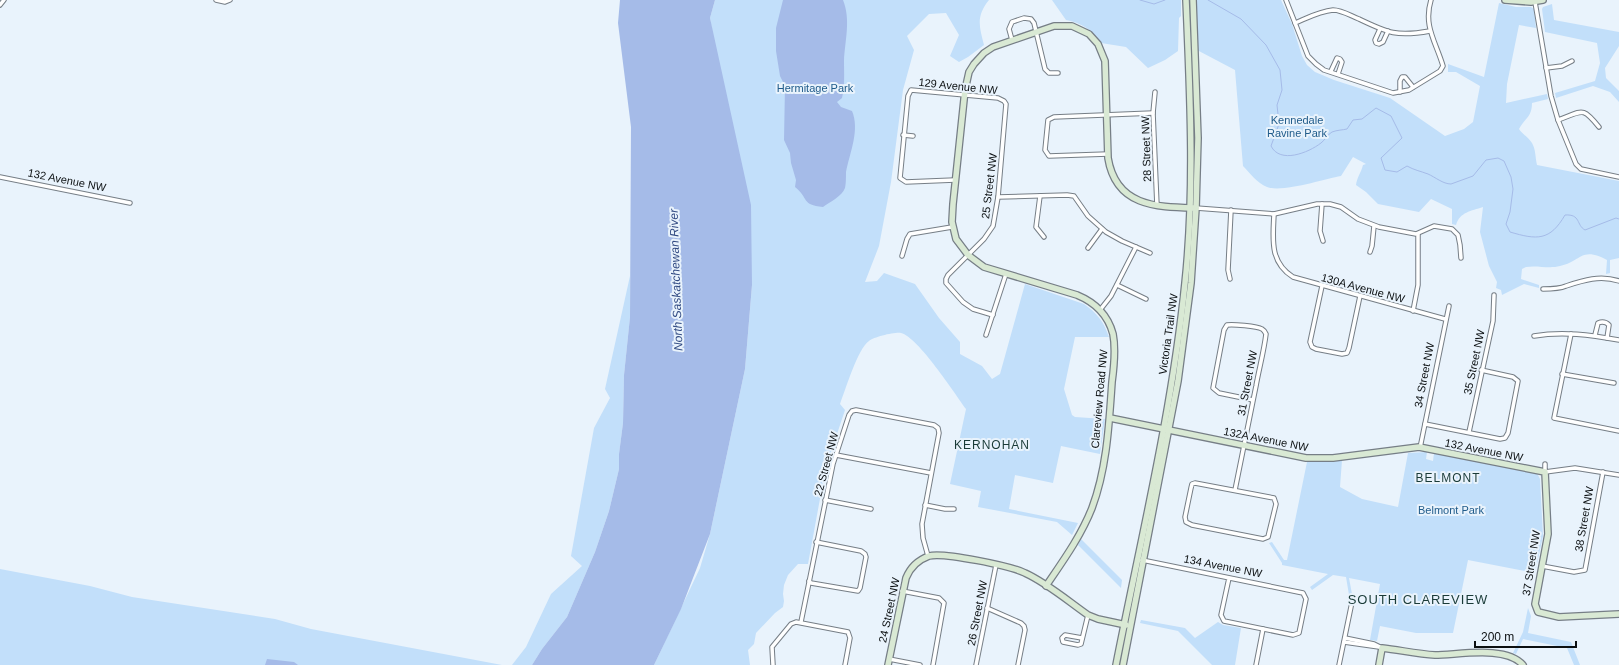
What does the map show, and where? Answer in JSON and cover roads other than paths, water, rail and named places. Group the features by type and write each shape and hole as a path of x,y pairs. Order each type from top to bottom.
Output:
{"street":[{"path":"0,5 4,0"},
{"path":"216,0 225,2 230,0"},
{"name":"Victoria Trail NW","path":"1186,0 1191,42"},
{"name":"Victoria Trail NW","path":"1123,665 1128,625 1166,430 1193,208 1191,42 1193,0"},
{"path":"1286,0 1308,56 1316,64 1324,70 1331,71 1393,93 1413,87 1440,71 1443,66 1430,31 1428,10 1431,0"},
{"path":"1505,0 1543,0"},
{"path":"1532,1 1551,96 1558,120 1579,168 1619,177"},
{"path":"1295,23 1323,12 1334,10 1345,13 1380,29 1400,34 1430,31"},
{"path":"1012,40 1009,28 1014,21 1024,18 1031,19 1034,23 1045,69 1049,73 1058,73"},
{"name":"Clareview Road NW","path":"1046,586 1076,540 1092,507 1102,472 1110,418 1114,340 1110,327 1100,310 1091,302 1077,295 984,267 968,255 958,243 952,227 952,204 964,95 969,72 977,60 993,47 1054,26 1068,25 1081,29 1095,40 1105,61 1108,154 1112,172 1122,188 1138,200 1157,206 1193,208"},
{"path":"1380,29 1375,40 1376,43 1379,44 1383,42 1388,31"},
{"path":"1331,71 1337,58 1340,59 1342,62 1338,74"},
{"path":"1546,68 1562,66 1572,61"},
{"path":"1400,92 1400,81 1402,77 1408,78 1413,87"},
{"name":"129 Avenue NW","path":"903,135 908,96 910,92 915,90 998,98 1004,100"},
{"name":"28 Street NW","path":"1155,92 1153,113 1157,206"},
{"name":"25 Street NW","path":"993,315 973,309 966,305 947,285 946,279 948,275 984,239 993,226 998,197 1007,106 1004,100"},
{"path":"1558,120 1583,112 1588,114 1599,127"},
{"path":"1108,154 1051,156 1046,153 1047,123 1049,118 1153,113"},
{"path":"913,136 903,135 900,173 901,180 906,182 955,180"},
{"name":"132 Avenue NW","path":"0,177 130,203"},
{"path":"1040,196 1036,227 1044,236"},
{"path":"998,197 1074,196 1088,216 1102,230 1116,239 1150,253"},
{"path":"1193,208 1274,214 1322,204 1330,204 1338,206 1358,219 1374,226 1418,234 1434,226 1452,229 1458,235 1461,258"},
{"path":"1322,204 1320,231 1323,241"},
{"path":"1230,279 1228,270 1231,210"},
{"name":"130A Avenue NW","path":"1274,214 1273,250 1280,267 1297,279 1445,319"},
{"path":"1370,252 1374,226"},
{"path":"902,256 910,234 952,227"},
{"path":"1088,248 1102,230"},
{"path":"1413,311 1418,285 1418,234"},
{"path":"1100,310 1108,301 1136,247"},
{"path":"986,335 1006,274"},
{"path":"1543,289 1565,287 1576,282 1591,279 1619,281"},
{"path":"1117,285 1146,300"},
{"path":"1322,286 1311,340 1311,346 1314,348 1342,354 1347,353 1360,296"},
{"name":"35 Street NW","path":"1469,432 1481,370 1493,320 1494,295"},
{"name":"34 Street NW","path":"1420,448 1445,319 1449,306"},
{"path":"1595,336 1598,323 1602,322 1609,325 1607,338"},
{"name":"31 Street NW","path":"1235,490 1266,336 1262,329 1227,325 1224,330 1213,383 1214,390 1219,393 1253,400"},
{"path":"1534,336 1552,333 1595,336 1619,340"},
{"path":"1571,334 1554,418 1619,430"},
{"name":"132 Avenue NW","path":"1425,424 1505,438 1508,433 1518,385 1517,379 1481,370"},
{"path":"1562,374 1614,383"},
{"name":"22 Street NW","path":"801,622 825,500 836,455 849,415 852,411 856,410 934,425 939,429 931,473"},
{"name":"132A Avenue NW","path":"1110,418 1317,459 1420,448"},
{"name":"132 Avenue NW","path":"1420,448 1545,472 1575,468 1619,476"},
{"path":"836,455 931,473 922,520 922,533 928,556 943,555 1022,571 1088,615 1128,625"},
{"path":"1545,464 1545,472"},
{"name":"37 Street NW","path":"1545,472 1548,534 1535,604 1536,610 1541,613 1559,617 1619,614"},
{"name":"38 Street NW","path":"1542,566 1574,572 1585,570 1603,472"},
{"path":"1194,483 1235,490 1270,496 1275,500 1276,506 1270,533 1267,538 1192,525 1186,521 1191,488 1194,483"},
{"path":"825,500 871,509"},
{"path":"925,505 945,509 954,509"},
{"path":"809,581 811,583 858,591 860,588 866,557 861,551 816,542"},
{"name":"24 Street NW","path":"889,662 902,592 908,574 917,563 928,556"},
{"name":"134 Avenue NW","path":"1140,560 1305,594 1306,599 1300,630 1297,634 1293,635 1263,629"},
{"name":"26 Street NW","path":"976,665 996,565"},
{"path":"1228,578 1222,619 1225,622 1263,629 1256,665"},
{"path":"902,592 938,598 944,602 933,665"},
{"path":"1339,665 1352,602"},
{"path":"987,608 1021,623 1024,626 1025,630 1018,665"},
{"path":"1082,638 1065,635 1062,638 1063,642 1078,645 1081,644 1088,615"},
{"path":"773,665 771,650 772,646 792,623 796,622 848,632 850,638 845,665"},
{"name":"Victoria Trail NW","path":"1116,665 1128,625"},
{"path":"1344,640 1419,654 1436,655 1478,652 1494,653 1506,656 1520,662 1523,665"},
{"path":"1379,665 1382,648"},
{"path":"889,662 920,665"}],"water":[{"name":"North Saskatchewan River","path":"620,0 715,0 710,18 751,205 752,285 745,369 710,534 681,609 654,665 532,665 542,649 567,617 595,552 609,511 619,469 619,454 623,423 624,375 630,317 631,127 618,23"},
{"path":"783,0 843,0 847,15 844,89 842,98 837,102 841,107 852,111 855,133 846,172 845,188 839,196 823,207 808,203 795,187 796,180 790,153 784,140 785,86 780,76 776,51 776,28"},
{"path":"267,659 294,662 298,665 265,665"}],"waterway":[{"path":"1140,0 1154,4 1165,0"},
{"path":"1208,0 1241,19 1266,45 1280,70 1282,90 1277,105 1279,124 1271,146 1281,155 1294,155 1309,150 1321,143 1332,132 1347,129 1353,120 1362,119 1376,108 1391,116 1402,138 1381,158 1385,170 1397,172 1407,166 1428,174 1445,183 1451,184 1473,176 1486,160 1498,158 1504,161 1511,177 1513,189 1510,212 1506,224 1510,232 1535,237 1542,236 1554,230 1565,215 1574,216 1585,230 1616,218 1619,219"}],"district":[{"name":"KERNOHAN","path":"992,445"},
{"name":"BELMONT","path":"1448,478"},
{"name":"SOUTH CLAREVIEW","path":"1418,599"}],"park label":[{"name":"Hermitage Park","path":"815,88"},
{"name":"Kennedale Ravine Park","path":"1297,126"},
{"name":"Belmont Park","path":"1451,510"}]}
